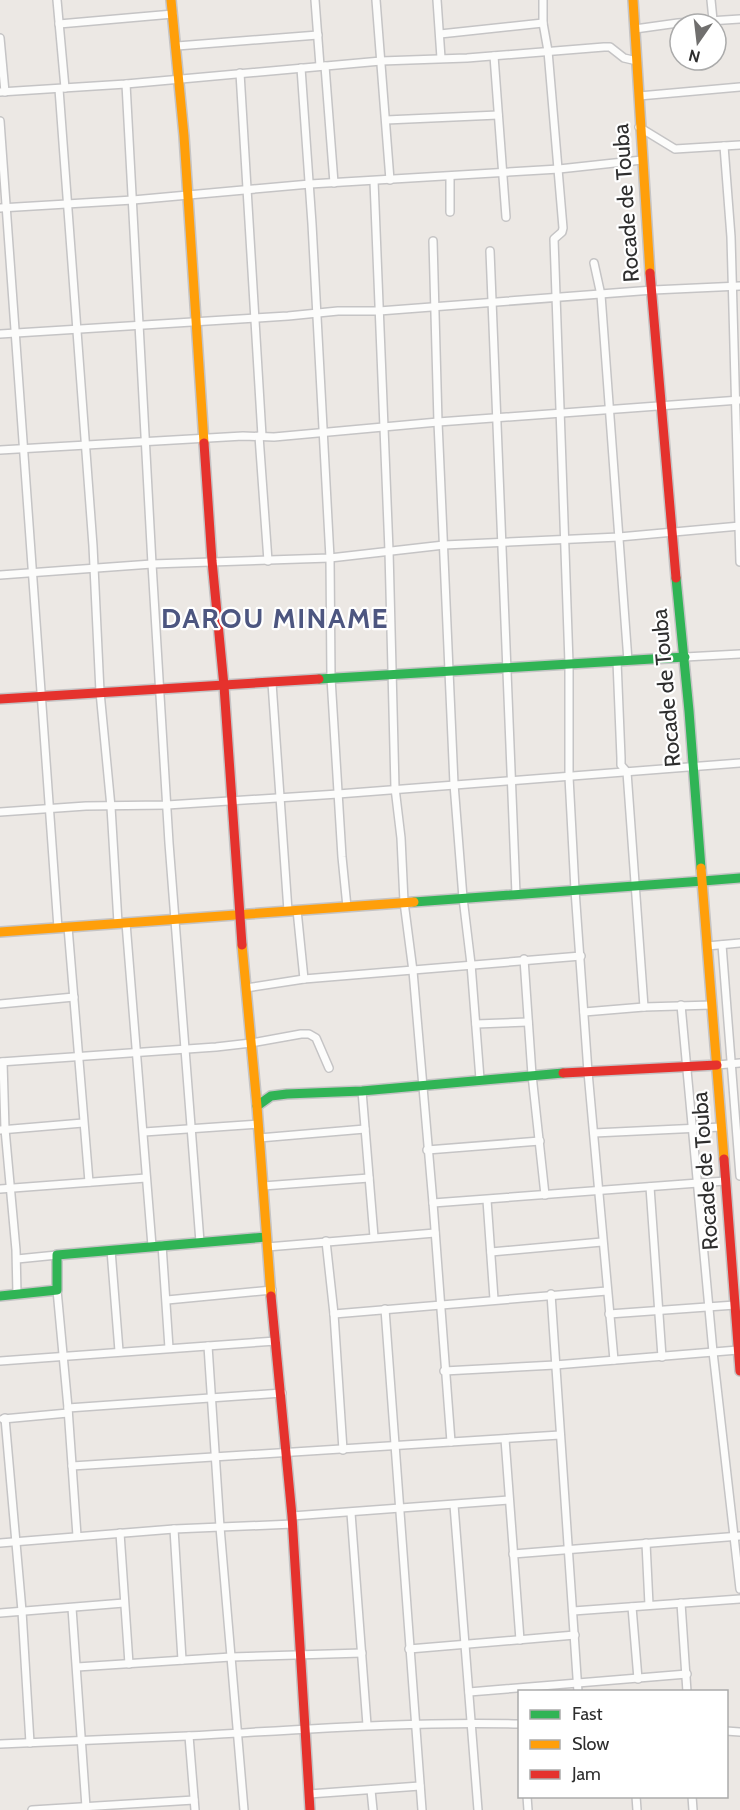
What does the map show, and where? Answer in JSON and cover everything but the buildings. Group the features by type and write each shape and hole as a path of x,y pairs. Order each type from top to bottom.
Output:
{"street":[{"path":"57,0 67,204 94,568 100,692 144,1132 146,1178 167,1300 169,1348"},
{"path":"171,0 177,46 239,915 292,1520 310,1810"},
{"path":"315,0 334,183"},
{"path":"376,0 390,180"},
{"path":"437,0 441,58"},
{"path":"543,0 543,23 548,51 563,228 554,239 569,663 569,777 574,890 602,1242 614,1360"},
{"name":"Rocade de Touba","path":"633,0 639,127 671,532 685,657 740,1371"},
{"path":"59,24 173,14"},
{"path":"440,34 543,23"},
{"path":"635,29 668,25"},
{"path":"177,46 318,35"},
{"path":"0,38 3,92 126,84 381,61 494,56 608,47 624,58 637,61"},
{"path":"494,56 506,217"},
{"path":"301,68 310,184 330,558 331,678 347,907"},
{"path":"240,73 268,561"},
{"path":"126,84 167,805 200,1242"},
{"path":"639,96 740,87"},
{"path":"386,120 498,115"},
{"path":"0,121 3,208 58,927"},
{"path":"639,127 675,149 740,145"},
{"path":"724,146 730,204 740,561"},
{"path":"3,208 133,200 310,184 559,169 642,160"},
{"path":"450,177 450,212"},
{"path":"374,181 395,788 433,1203 451,1442"},
{"path":"433,241 438,422 454,784 480,1080"},
{"path":"490,251 516,894"},
{"path":"594,263 601,295 628,661"},
{"path":"0,334 740,286"},
{"path":"0,450 205,438 274,437 561,412 737,400"},
{"path":"0,575 152,564 330,558 444,546 619,537 739,527"},
{"path":"0,699 740,654"},
{"path":"617,661 621,765 627,772 644,1007"},
{"path":"272,683 280,797 292,910 304,979"},
{"path":"0,812 86,806 167,805 338,794 740,763"},
{"path":"0,932 740,878"},
{"path":"68,927 89,1182"},
{"path":"707,946 740,944"},
{"path":"722,945 740,1176"},
{"path":"246,988 304,979 581,956"},
{"path":"524,959 532,1075 545,1195"},
{"path":"0,1004 74,997"},
{"path":"681,1005 713,1352 737,1537 740,1588"},
{"path":"584,1012 712,1005"},
{"path":"476,1024 528,1022"},
{"path":"17,1294 17,1259 2,1130 1,1062 186,1050 251,1043 301,1034 316,1038 329,1068"},
{"path":"257,1106 271,1096 362,1091 532,1075 740,1064"},
{"path":"362,1091 374,1237"},
{"path":"2,1130 83,1123"},
{"path":"144,1132 258,1125"},
{"path":"594,1133 722,1127"},
{"path":"259,1138 364,1129"},
{"path":"427,1150 540,1141"},
{"path":"0,1190 146,1178"},
{"path":"263,1186 369,1178"},
{"path":"433,1203 725,1181"},
{"path":"650,1187 662,1357"},
{"path":"487,1200 494,1299"},
{"path":"17,1259 200,1242 326,1241 435,1233"},
{"path":"326,1241 334,1314 343,1450"},
{"path":"491,1252 602,1242"},
{"path":"111,1250 119,1351"},
{"path":"57,1254 57,1290 77,1536"},
{"path":"0,1296 57,1290"},
{"path":"167,1300 272,1290"},
{"path":"334,1314 607,1291"},
{"path":"551,1294 578,1688"},
{"path":"609,1314 709,1306 737,1311"},
{"path":"385,1309 422,1810"},
{"path":"0,1361 276,1341"},
{"path":"208,1346 220,1527 244,1810"},
{"path":"444,1371 555,1365 738,1350"},
{"path":"30,1743 22,1611 2,1419 68,1411 282,1393"},
{"path":"72,1466 560,1435"},
{"path":"505,1439 520,1640"},
{"path":"0,1543 220,1527 509,1500"},
{"path":"454,1505 478,1810"},
{"path":"351,1513 367,1725"},
{"path":"174,1529 182,1660"},
{"path":"120,1533 129,1664"},
{"path":"513,1554 737,1537"},
{"path":"646,1543 649,1605"},
{"path":"573,1611 740,1599"},
{"path":"0,1613 124,1603"},
{"path":"681,1603 687,1690"},
{"path":"632,1607 639,1679"},
{"path":"72,1608 86,1807"},
{"path":"409,1649 575,1635"},
{"path":"77,1667 231,1657 362,1653"},
{"path":"524,1690 578,1688 687,1674"},
{"path":"469,1692 518,1690"},
{"path":"0,1744 415,1723 518,1724"},
{"path":"189,1736 195,1810"},
{"path":"309,1794 420,1786"},
{"path":"371,1790 373,1810"},
{"path":"32,1810 137,1807 194,1800"}],"traffic: fast":[{"path":"676,578 701,868"},
{"path":"319,679 685,657"},
{"path":"703,881 740,878"},
{"path":"414,902 703,881"},
{"path":"257,1106 271,1096 287,1094 362,1091 563,1073"},
{"path":"0,1296 57,1290 57,1255 266,1237"}],"traffic: slow":[{"path":"171,0 184,136 204,443"},
{"path":"633,0 650,273"},
{"path":"701,868 724,1159"},
{"path":"0,932 414,902"},
{"path":"242,945 271,1296"}],"traffic: jam":[{"path":"650,273 676,578"},
{"path":"204,443 242,945"},
{"path":"0,699 319,679"},
{"path":"563,1073 717,1065"},
{"path":"724,1159 740,1371"},
{"path":"271,1296 292,1516 310,1810"}],"district":[{"name":"DAROU MINAME","path":"275,618"}]}
